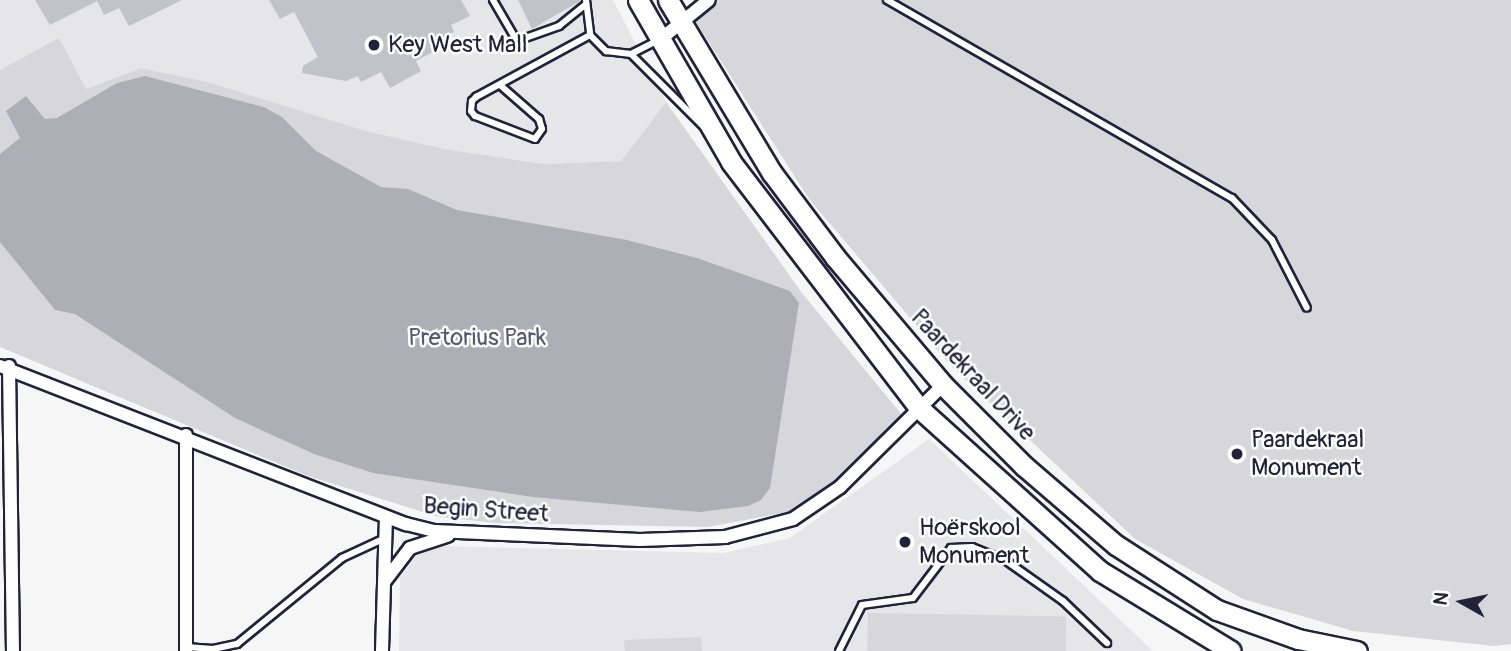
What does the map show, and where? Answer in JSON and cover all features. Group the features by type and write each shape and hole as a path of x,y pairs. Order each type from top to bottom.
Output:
{"main road":[{"path":"638,0 662,38 713,133 801,257 920,409 1100,571 1231,651"},
{"name":"Paardekraal Drive","path":"668,0 772,173 835,257 943,385 1024,466 1116,545 1206,603 1298,639 1357,651"}],"street":[{"path":"662,38 683,26 709,0"},
{"path":"4,366 13,651"},
{"name":"Begin Street","path":"4,366 186,435 386,517 435,531 640,540 752,534 793,519 840,487 943,385"},
{"path":"186,435 186,649"},
{"path":"382,651 386,517"},
{"path":"383,586 410,548 458,531"}],"lane":[{"path":"493,0 517,41 559,26 586,2"},
{"path":"887,0 1232,198 1272,240 1307,308"},
{"path":"586,2 590,35 606,51 631,54 662,38"},
{"path":"500,85 539,119 541,129 535,139 518,136 471,111 476,97 590,35"},
{"path":"631,54 713,133"},
{"path":"186,649 214,650 237,644 342,558 385,538"},
{"path":"839,651 862,605 913,598 951,548 972,547 1005,560 1063,601 1107,643"}],"shaded area":[{"path":"0,0 613,0 666,102 621,161 543,164 445,149 366,131 208,82 141,68 86,89 0,70"},
{"name":"Pretorius Park","path":"145,76 264,107 282,117 316,151 381,187 408,189 457,210 627,240 697,258 790,291 799,303 770,488 761,500 748,506 700,512 533,497 373,473 314,454 235,418 75,314 55,310 0,242 0,154 20,138 6,111 26,96 45,119 57,118 117,83"},
{"name":"Hoërskool Monument","path":"929,439 1153,651 399,651 400,578 416,556 441,546 723,553 790,538"}],"green space":[{"path":"699,0 1511,0 1511,644 1494,646 1353,631 1243,599 1135,539 950,365 809,199 689,11"},
{"name":"Pretorius Park","path":"59,38 86,89 141,68 208,82 366,131 445,149 543,164 621,161 666,102 802,293 902,415 841,476 793,511 708,527 496,523 439,517 308,476 0,347 0,70"},
{"path":"868,613 1066,616 1065,651 867,651"},
{"path":"701,637 702,651 625,651 624,640"}],"building":[{"path":"35,0 182,0 129,26 119,8 104,15 97,1 50,25"},
{"name":"Key West Mall","path":"269,0 461,0 470,16 451,25 454,32 435,41 438,49 416,61 421,71 390,88 381,72 361,82 358,76 346,81 302,73 303,66 318,57 294,12 280,19"},
{"path":"518,0 580,0 580,1 532,29"}],"place":[{"name":"Key West Mall","path":"374,45"},
{"name":"Paardekraal Monument","path":"1237,454"},
{"name":"Hoërskool Monument","path":"905,542"}]}
